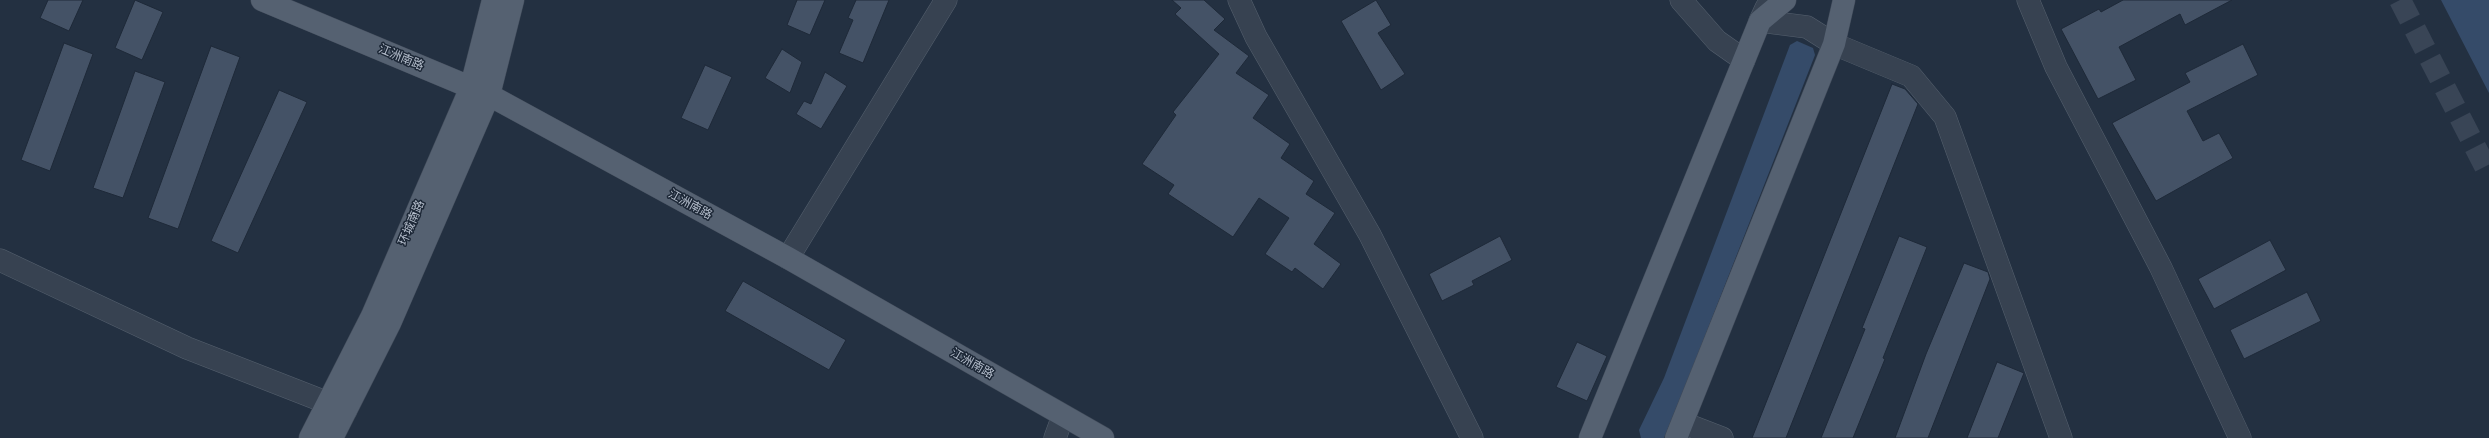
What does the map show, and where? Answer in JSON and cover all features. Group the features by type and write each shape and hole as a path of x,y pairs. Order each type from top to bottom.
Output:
{"main road":[{"name":"江洲南路","path":"262,0 480,91 788,258 1103,438"},
{"name":"环城南路","path":"480,91 493,0"},
{"name":"环城南路","path":"310,438 338,406 390,323 480,91 513,0"},
{"path":"1590,438 1760,22 1785,0"},
{"path":"1679,430 1834,44 1844,0"},
{"name":"环城南路","path":"332,438 338,406"}],"street":[{"path":"788,258 946,0"},
{"path":"1239,0 1256,37 1370,235 1472,438"},
{"path":"1681,0 1717,41 1744,60"},
{"path":"1769,0 1760,22 1808,27 1834,44 1911,76 1945,117 2061,438"},
{"path":"2028,0 2056,67 2161,268 2240,438"},
{"path":"0,260 187,348 338,406"},
{"path":"1055,438 1063,416"},
{"path":"1679,430 1722,438"}],"water":[{"path":"2441,0 2489,0 2489,93"},
{"path":"1797,41 1813,48 1815,55 1694,364 1664,438 1641,438 1639,430 1664,378 1790,45"}],"building":[{"path":"48,0 83,0 69,31 40,18"},
{"path":"135,0 163,12 142,60 115,48"},
{"path":"797,0 825,0 810,35 787,25"},
{"path":"856,0 889,0 863,63 839,53 853,20 848,18"},
{"path":"1172,0 1204,0 1225,19 1214,30 1249,56 1236,73 1269,95 1253,118 1290,144 1281,158 1314,181 1306,194 1335,213 1314,244 1341,264 1323,289 1295,268 1292,272 1265,254 1289,218 1259,198 1233,237 1168,194 1174,185 1142,164 1176,115 1173,112 1219,54 1175,14 1181,8"},
{"path":"1376,0 1391,25 1378,33 1405,74 1381,90 1341,21"},
{"path":"2123,0 2232,0 2185,25 2180,14 2119,47 2136,80 2098,99 2061,29 2099,9 2101,12"},
{"path":"64,43 93,54 50,171 21,160"},
{"path":"2243,44 2258,75 2187,111 2203,141 2219,133 2233,158 2156,201 2112,123 2190,82 2185,73"},
{"path":"211,46 240,57 178,229 148,218"},
{"path":"782,49 802,62 790,93 765,78"},
{"path":"705,65 732,77 708,130 681,118"},
{"path":"135,71 165,82 123,198 93,188"},
{"path":"825,72 847,86 821,129 796,114 804,101 811,104"},
{"path":"1892,84 1905,89 1918,104 1786,438 1752,438"},
{"path":"279,90 307,102 238,253 211,241"},
{"path":"1500,236 1512,260 1472,281 1474,285 1442,301 1429,274"},
{"path":"1899,236 1927,247 1883,358 1885,359 1853,438 1821,438 1865,329 1862,328"},
{"path":"2270,240 2286,270 2214,309 2198,279"},
{"path":"1964,263 1988,272 1990,279 1928,438 1895,438 1926,354"},
{"path":"743,281 846,340 829,370 725,311"},
{"path":"2307,292 2321,321 2244,359 2230,330"},
{"path":"1577,342 1607,356 1587,401 1556,387"},
{"path":"1997,362 2024,373 1998,438 1967,438"}],"tunnel":[{"path":"2400,0 2489,174"}]}
